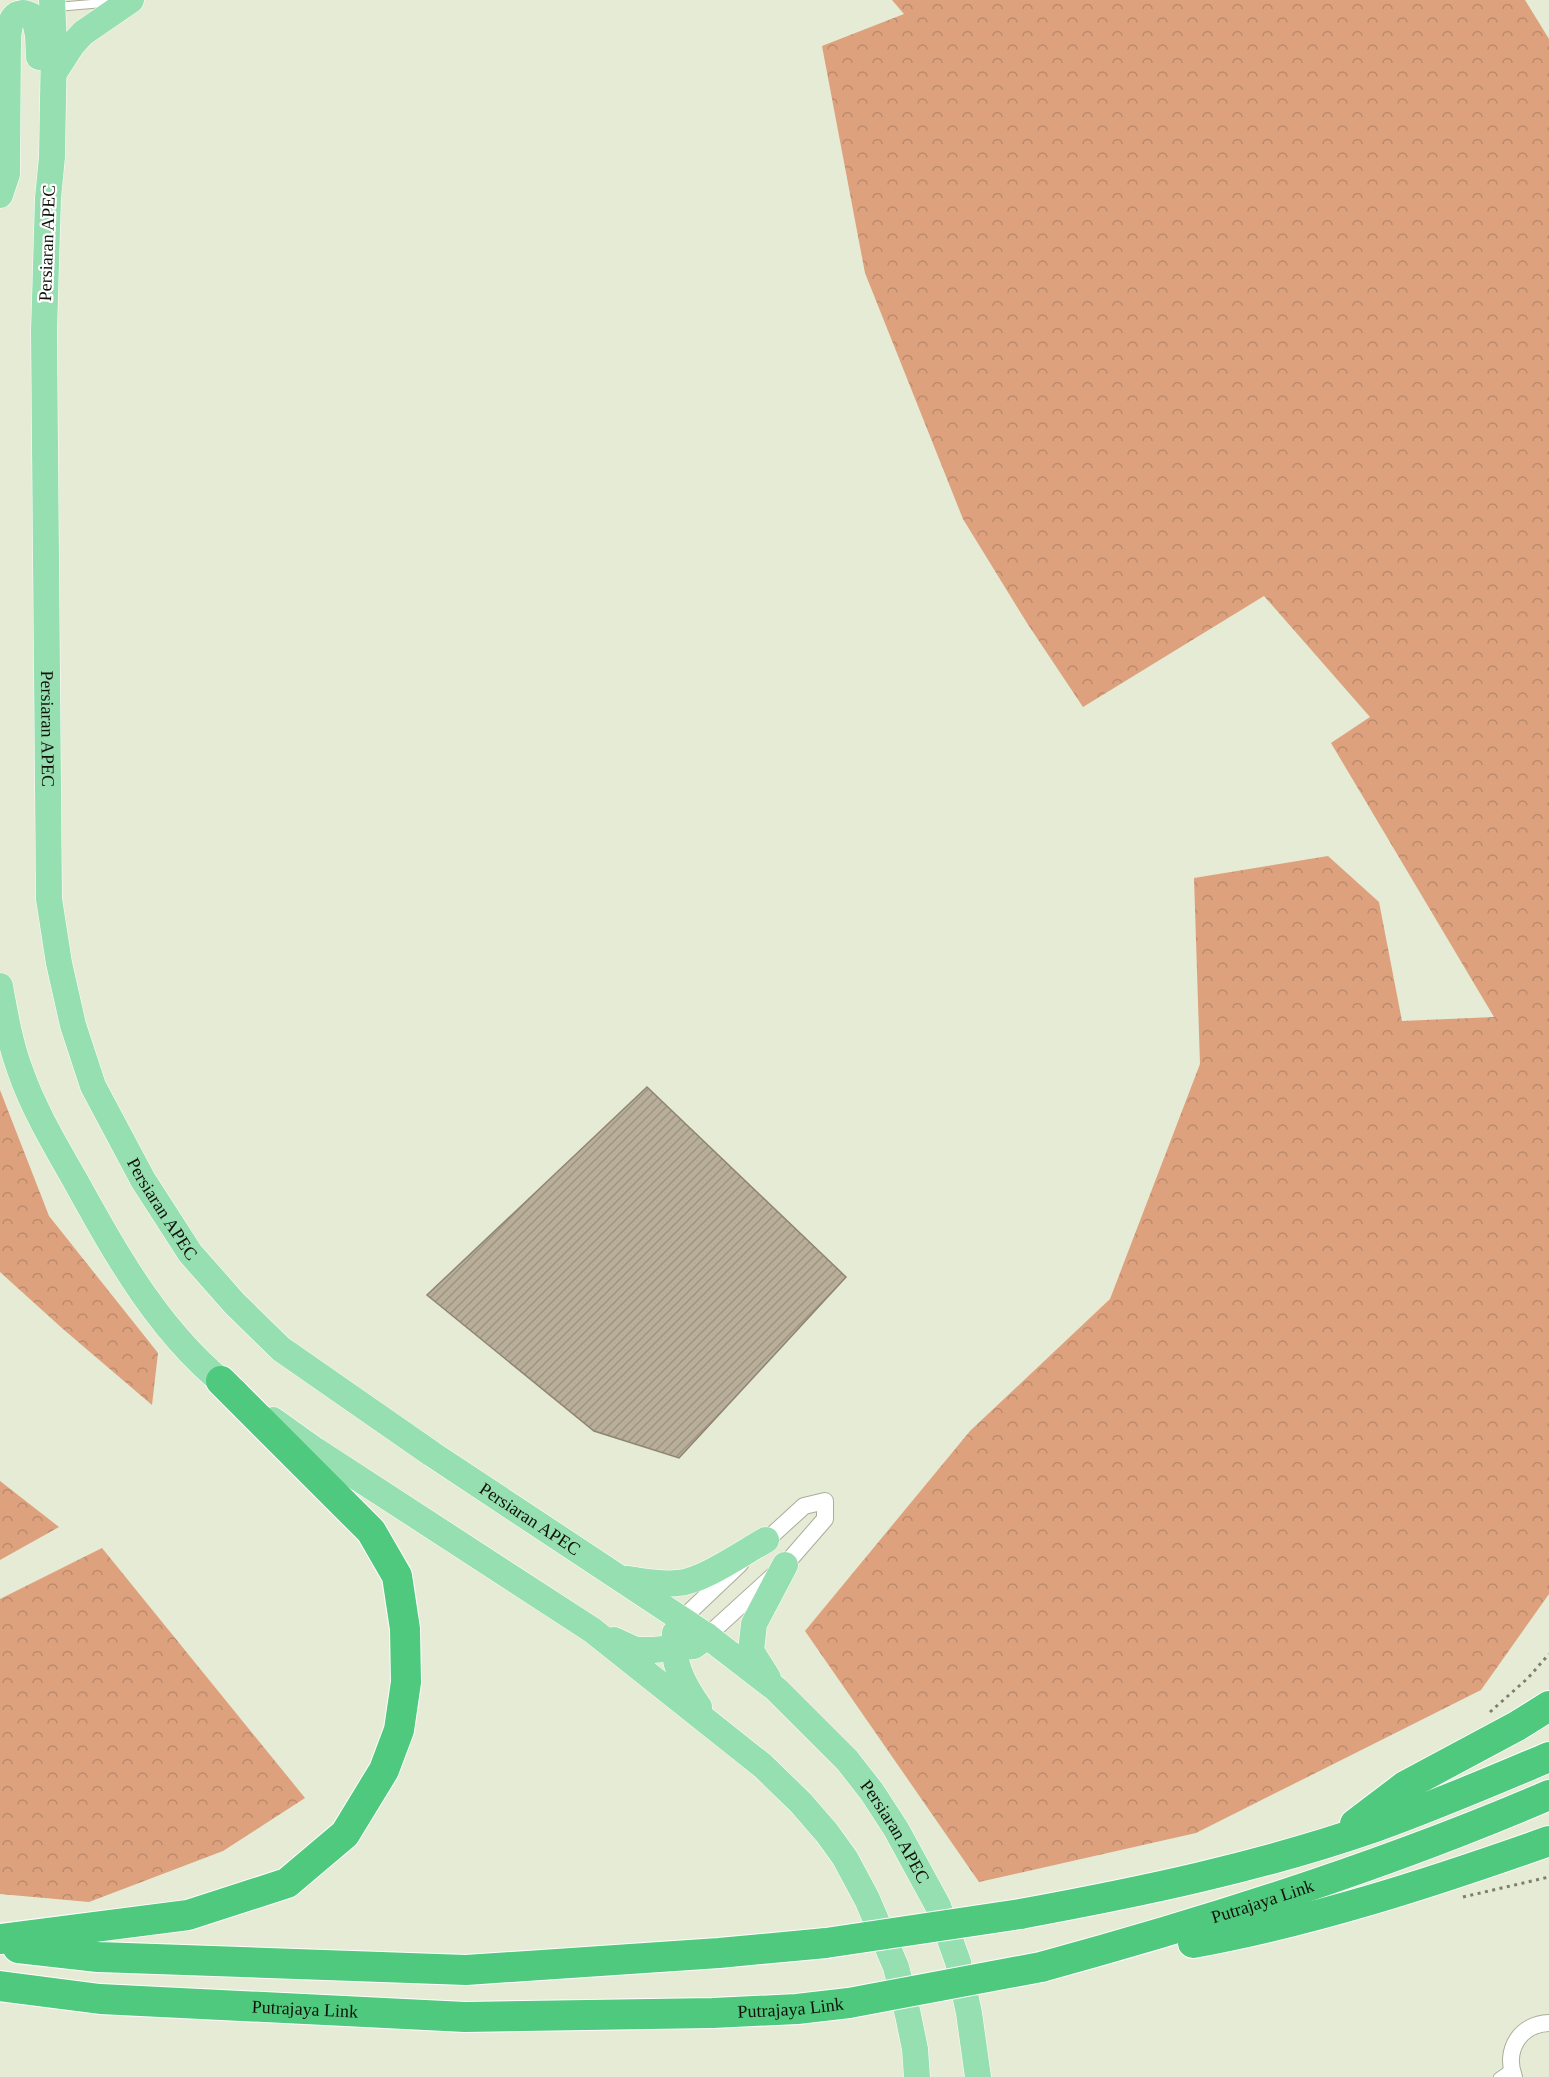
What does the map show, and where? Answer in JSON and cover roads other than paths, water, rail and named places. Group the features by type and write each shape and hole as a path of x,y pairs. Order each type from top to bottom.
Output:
{"highway":[{"path":"0,1938 188,1915 287,1883 345,1834 384,1770 399,1730 406,1682 405,1629 397,1576 371,1531 221,1381"},
{"path":"1336,1839 1405,1786 1517,1726 1549,1706"},
{"path":"1405,1786 1504,1743 1549,1719"},
{"name":"Putrajaya Link","path":"0,1946 98,1957 466,1970 720,1953 826,1943 1020,1914 1151,1888 1286,1855 1375,1827 1549,1757"},
{"name":"Putrajaya Link","path":"0,1986 100,1999 465,2017 713,2013 796,2009 849,2003 1047,1965 1145,1939 1402,1854 1492,1820 1549,1795"},
{"path":"1047,1965 1214,1939 1377,1898 1549,1841"},
{"path":"1474,1867 1549,1850"}],"main road":[{"path":"53,73 83,33 132,0"},
{"name":"Persiaran APEC","path":"52,4 52,157 48,198 44,333 49,899 59,963 73,1025 93,1086 143,1180 190,1253 234,1303 281,1349 432,1454 707,1636 776,1689 847,1760 872,1792 917,1866 938,1906 958,1962 969,2013 978,2077"},
{"path":"0,195 7,174 9,23 14,16 21,14 34,18 38,36 40,172 48,198"},
{"path":"0,986 7,1026 20,1071 41,1117 74,1178 149,1304 183,1344 221,1381 315,1450 592,1630 763,1766 801,1803 845,1858 867,1899 896,1967 915,2049 916,2077"},
{"path":"620,1578 655,1583 678,1583 696,1579 766,1540"},
{"path":"776,1689 751,1651 754,1624 785,1565"},
{"path":"682,1619 674,1635 676,1667 684,1684 709,1722"},
{"path":"592,1630 636,1650 694,1646 707,1636"}],"street":[{"path":"682,1619 804,1506 825,1501 825,1519 785,1565 707,1636"},
{"path":"1508,2074 1513,2044 1520,2035 1529,2027 1549,2023"}],"lane":[{"path":"52,4 132,0"}]}
